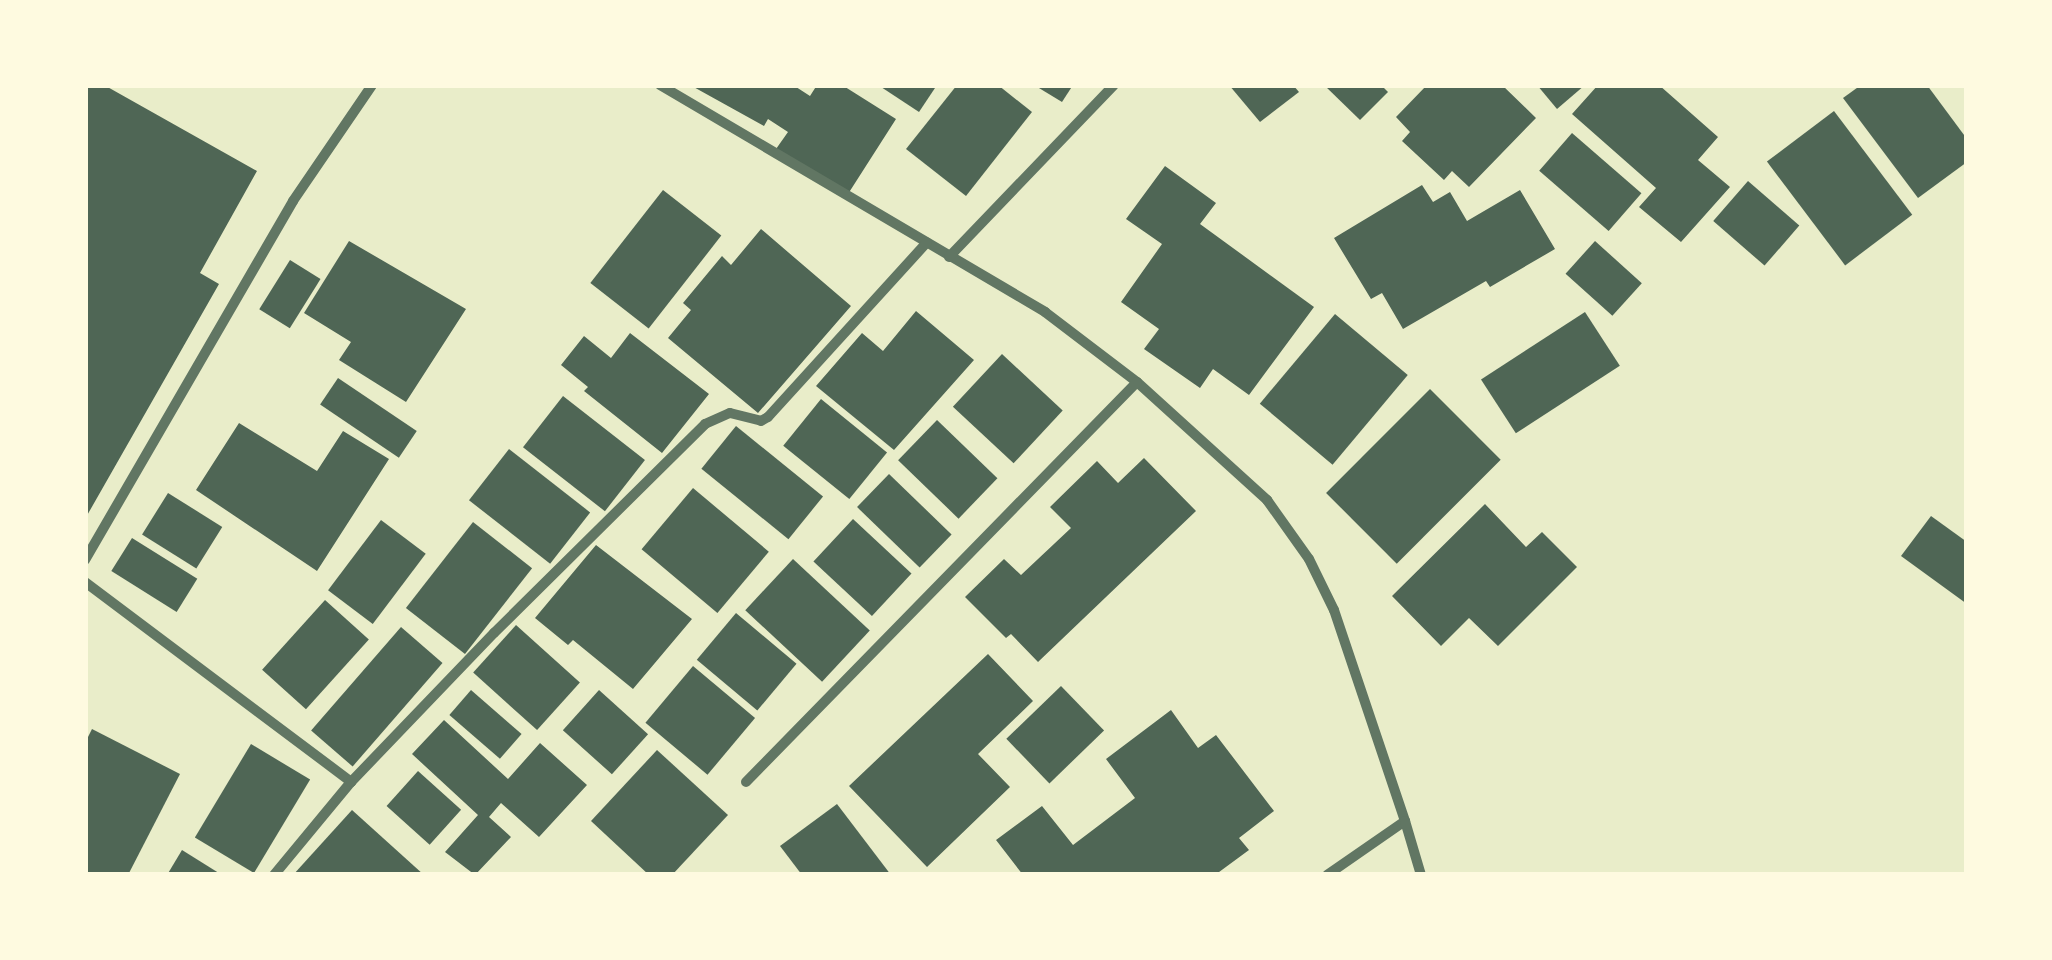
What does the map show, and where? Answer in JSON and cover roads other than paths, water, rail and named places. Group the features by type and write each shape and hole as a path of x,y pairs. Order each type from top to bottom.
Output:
{"street":[{"path":"85,560 293,201 372,85"},
{"path":"660,85 1045,312 1138,382 1267,500 1309,559 1334,610 1421,875"},
{"path":"949,258 1114,85"},
{"path":"274,875 352,782 494,633 705,424 730,413 761,421 768,417 927,242"},
{"path":"746,782 1138,382"},
{"path":"85,582 352,782"},
{"path":"1328,875 1405,821"}]}
